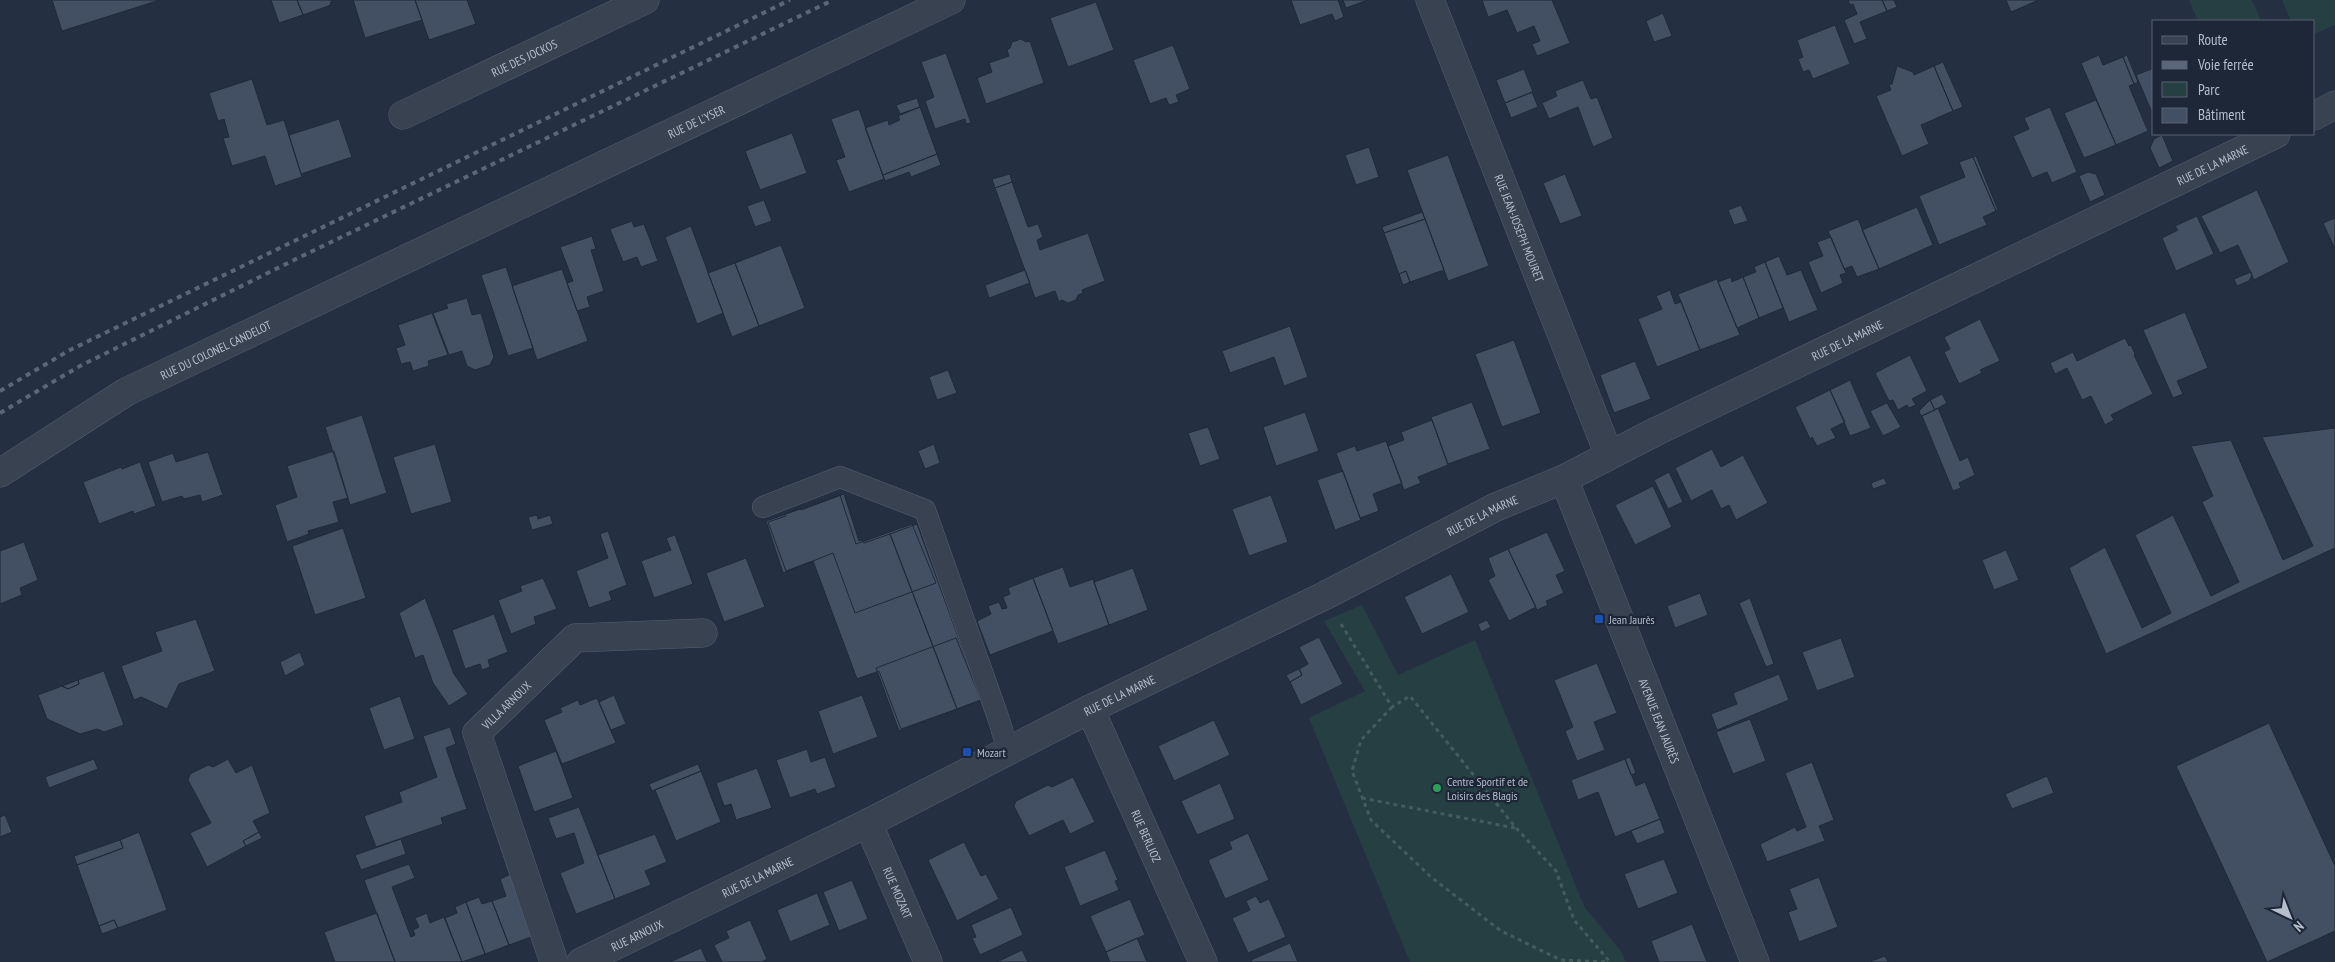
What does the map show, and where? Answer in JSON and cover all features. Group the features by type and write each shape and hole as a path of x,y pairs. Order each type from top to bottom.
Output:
{"street":[{"name":"RUE DES JOCKOS","path":"403,115 645,0"},
{"name":"RUE DE L'YSER","path":"442,244 951,0"},
{"name":"RUE JEAN-JOSEPH MOURET","path":"1430,0 1610,455"},
{"name":"RUE DE LA MARNE","path":"693,906 868,823 1090,709 1324,596 1496,507 1564,479 1657,430 2274,135"},
{"name":"RUE DU COLONEL CANDELOT","path":"0,473 126,392 214,349 442,244"},
{"name":"AVENUE JEAN JAURÈS","path":"1564,479 1755,962"},
{"name":"VILLA ARNOUX","path":"554,962 477,733 575,638 703,633"},
{"name":"RUE BERLIOZ","path":"1090,709 1203,962"},
{"name":"RUE MOZART","path":"868,823 928,962"},
{"name":"RUE ARNOUX","path":"581,962 693,906"}],"lane":[{"path":"763,507 840,477 925,510 999,720 1008,751"}],"path":[{"path":"1324,596 1392,707"},
{"path":"1410,696 1516,828 1556,871 1574,920 1610,962 1561,960 1501,931 1431,877 1371,820 1362,798 1352,771 1360,740 1392,707 1410,696"},
{"path":"1362,798 1516,828"}],"green space":[{"path":"2189,0 2252,0 2261,20 2198,20"},
{"path":"2282,0 2335,0 2335,25 2315,34 2315,20 2291,20"},
{"name":"Centre Sportif et de Loisirs des Blagis","path":"1362,605 1398,675 1475,640 1585,908 1621,951 1626,962 1410,962 1309,718 1365,691 1324,621"}],"building":[{"path":"52,0 160,0 62,31"},
{"path":"271,0 297,0 303,15 279,23"},
{"path":"297,0 331,0 332,2 330,3 331,5 303,15"},
{"path":"353,0 415,0 422,20 365,38"},
{"path":"415,0 467,0 476,24 429,40"},
{"path":"1291,0 1338,0 1344,17 1335,21 1332,14 1300,25"},
{"path":"1343,0 1368,0 1346,8"},
{"path":"1482,0 1552,0 1570,43 1537,56 1532,44 1540,41 1534,26 1517,33 1507,10 1488,17"},
{"path":"1848,0 1882,0 1887,11 1860,22 1867,39 1854,44 1844,20 1857,14 1853,4 1850,5"},
{"path":"1882,0 1894,0 1897,7 1887,11"},
{"path":"2006,0 2039,0 2011,12"},
{"path":"1096,2 1114,50 1068,67 1050,18"},
{"path":"1663,13 1672,36 1654,42 1646,21"},
{"path":"1835,25 1850,64 1813,79 1809,70 1803,72 1798,59 1803,57 1797,40"},
{"path":"1021,39 1026,42 1030,41 1044,83 986,104 977,78 992,72 989,63 1009,56 1007,50 1012,42"},
{"path":"1173,45 1190,89 1176,95 1179,102 1169,105 1166,98 1150,104 1133,60"},
{"path":"946,53 971,123 966,124 965,119 935,129 925,101 934,97 921,62"},
{"path":"2099,55 2103,65 2123,57 2134,84 2129,86 2148,131 2116,145 2081,63"},
{"path":"2127,55 2138,82 2134,84 2123,57"},
{"path":"1943,62 1963,107 1953,111 1934,66"},
{"path":"1897,66 1913,72 1914,75 1934,66 1953,111 1921,125 1929,144 1902,156 1876,96 1891,90 1889,85 1892,84"},
{"path":"1524,69 1533,92 1505,103 1496,80"},
{"path":"2152,69 2152,112 2136,75"},
{"path":"252,79 267,125 284,120 302,177 275,186 265,156 232,166 223,138 229,137 224,119 218,121 209,93"},
{"path":"1583,80 1591,99 1597,97 1613,138 1593,147 1578,107 1549,119 1542,103 1557,96 1555,91"},
{"path":"1532,92 1538,107 1511,118 1505,103"},
{"path":"917,98 920,107 900,114 896,105"},
{"path":"2096,100 2116,145 2084,158 2064,113"},
{"path":"920,107 937,154 883,175 865,128 888,120 889,125 900,120 898,116"},
{"path":"2050,107 2077,172 2052,183 2047,172 2032,178 2013,136 2029,129 2024,118"},
{"path":"859,109 884,179 849,192 836,160 845,157 831,119"},
{"path":"339,119 352,157 301,174 289,135"},
{"path":"792,133 807,173 760,190 745,151"},
{"path":"2162,135 2173,161 2159,168 2150,148 2154,139"},
{"path":"1369,147 1379,177 1356,185 1345,155"},
{"path":"937,154 941,165 911,177 909,172 885,181 883,175"},
{"path":"1448,155 1489,266 1448,281 1407,170"},
{"path":"1976,156 1998,210 1996,211 1973,157"},
{"path":"1973,157 1996,211 1983,217 1987,225 1939,245 1919,196 1965,177 1959,162"},
{"path":"2088,172 2096,174 2105,195 2090,202 2079,176"},
{"path":"1010,174 1012,182 995,188 992,179"},
{"path":"1565,174 1582,216 1560,224 1543,183"},
{"path":"1012,182 1028,227 1038,224 1043,237 1037,240 1040,250 1088,233 1105,281 1082,290 1083,293 1078,295 1076,300 1068,303 1062,300 1059,302 1055,291 1035,298 995,188"},
{"path":"2257,190 2289,262 2254,280 2238,245 2220,253 2201,216"},
{"path":"764,200 772,221 755,227 747,206"},
{"path":"1741,205 1748,221 1734,225 1728,210"},
{"path":"1917,207 1933,245 1879,269 1862,230"},
{"path":"1422,212 1425,219 1384,233 1382,227"},
{"path":"2197,216 2214,254 2176,271 2162,238 2178,230 2175,226"},
{"path":"2335,218 2335,249 2323,223"},
{"path":"1425,219 1444,270 1410,282 1406,271 1399,274 1384,233"},
{"path":"1858,219 1879,269 1857,277 1852,266 1844,269 1828,231"},
{"path":"632,221 634,227 644,224 658,261 641,267 637,257 623,262 610,229"},
{"path":"691,226 723,313 697,324 665,237"},
{"path":"592,236 596,249 591,250 604,291 587,297 590,307 577,311 567,283 573,281 560,247"},
{"path":"1831,237 1846,273 1840,275 1843,283 1821,293 1808,262 1823,256 1817,242"},
{"path":"781,245 805,308 759,326 735,263"},
{"path":"1779,256 1787,275 1801,270 1818,310 1789,322 1765,262"},
{"path":"1765,262 1783,308 1759,318 1743,277 1756,272 1754,267"},
{"path":"735,263 759,326 732,337 708,273"},
{"path":"506,267 533,348 508,356 481,275"},
{"path":"562,269 588,341 537,360 512,286"},
{"path":"1025,270 1030,283 989,298 985,285"},
{"path":"1406,271 1410,282 1403,285 1399,274"},
{"path":"2251,272 2252,275 2249,281 2237,286 2234,279"},
{"path":"1731,277 1732,282 1743,277 1759,318 1737,328 1718,282"},
{"path":"1717,279 1740,335 1700,350 1678,294"},
{"path":"1670,290 1675,304 1681,302 1700,350 1657,367 1638,319 1662,309 1656,296"},
{"path":"467,298 472,315 481,313 494,357 490,365 475,370 467,366 462,351 449,355 433,313 448,308 446,304"},
{"path":"2185,312 2208,368 2177,381 2183,394 2173,398 2143,330"},
{"path":"432,313 448,355 428,361 429,366 413,371 410,362 401,364 396,348 405,345 398,325"},
{"path":"1980,319 2000,361 1980,370 1982,373 1959,384 1944,352 1950,349 1944,337"},
{"path":"1290,326 1308,377 1284,386 1274,357 1230,373 1222,351"},
{"path":"2125,338 2129,346 2131,345 2153,394 2111,415 2114,420 2105,425 2091,396 2082,400 2067,368 2055,374 2050,363 2073,352 2077,361"},
{"path":"1514,340 1541,413 1502,427 1475,354"},
{"path":"1910,355 1927,391 1912,399 1916,405 1909,408 1907,405 1898,410 1893,400 1889,401 1875,373"},
{"path":"1635,361 1651,399 1614,413 1600,375"},
{"path":"948,370 957,393 937,400 929,377"},
{"path":"1850,380 1871,428 1850,436 1830,390"},
{"path":"1830,390 1845,422 1831,429 1836,438 1817,446 1812,437 1810,439 1795,407"},
{"path":"1942,394 1947,403 1935,410 1930,400"},
{"path":"1930,400 1935,410 1921,416 1919,411"},
{"path":"1472,402 1490,449 1448,464 1431,417"},
{"path":"1887,403 1901,427 1883,436 1870,411"},
{"path":"1938,408 1960,461 1968,457 1975,475 1959,483 1961,488 1953,491 1922,416"},
{"path":"1305,412 1319,451 1276,466 1263,427"},
{"path":"362,415 387,493 350,505 325,427"},
{"path":"1432,420 1448,465 1418,477 1421,483 1404,490 1388,446 1404,440 1401,432"},
{"path":"1208,427 1220,459 1200,466 1188,433"},
{"path":"2335,428 2335,548 2106,654 2069,568 2105,547 2142,628 2171,613 2135,535 2173,515 2211,596 2239,582 2202,502 2213,496 2191,446 2231,440 2283,560 2313,546 2262,437"},
{"path":"1386,441 1402,483 1373,494 1379,511 1360,518 1336,453 1355,446 1357,451"},
{"path":"435,444 452,502 411,514 393,457"},
{"path":"934,444 940,463 925,469 918,451"},
{"path":"1712,449 1721,467 1743,455 1768,503 1736,520 1729,505 1721,509 1712,490 1691,501 1675,468"},
{"path":"334,451 348,498 333,502 339,522 308,531 309,534 287,542 275,505 297,497 287,466"},
{"path":"208,452 223,495 202,502 200,495 184,499 182,496 162,502 148,462 173,453 176,462"},
{"path":"140,462 156,506 134,514 133,511 99,524 83,482 121,467 122,469"},
{"path":"1343,471 1361,520 1335,530 1317,480"},
{"path":"1669,472 1683,502 1668,509 1654,480"},
{"path":"1884,478 1887,484 1873,489 1871,483"},
{"path":"1653,486 1672,527 1635,545 1615,505"},
{"path":"844,494 859,541 862,540 864,543 890,534 957,709 901,729 879,671 857,679 813,561 786,571 768,522 786,516 785,514 801,508 801,510"},
{"path":"840,495 856,544 912,524 936,583 855,613 833,553 783,573 766,521"},
{"path":"1271,495 1288,542 1249,556 1232,509"},
{"path":"537,515 538,519 550,515 553,524 532,530 528,517"},
{"path":"917,524 981,700 957,709 890,534"},
{"path":"343,528 366,598 315,615 292,546"},
{"path":"608,531 627,585 609,592 612,600 589,608 576,571 608,558 600,534"},
{"path":"1547,532 1565,571 1556,575 1564,593 1546,601 1548,605 1537,610 1508,549"},
{"path":"675,535 693,584 654,598 641,561 671,550 666,538"},
{"path":"24,542 38,580 20,588 22,595 0,604 0,551"},
{"path":"1508,549 1536,607 1509,621 1488,580 1495,576 1488,558"},
{"path":"2006,550 2019,580 1994,590 1982,560"},
{"path":"746,558 765,607 724,622 706,573"},
{"path":"1063,567 1070,587 1093,579 1109,625 1058,644 1033,578"},
{"path":"1133,568 1148,610 1109,625 1094,582"},
{"path":"1451,574 1469,612 1422,634 1404,597"},
{"path":"543,578 557,609 534,617 536,624 511,634 498,600 522,591 520,586"},
{"path":"1033,578 1053,631 990,655 977,621 991,614 988,606 999,602 1002,609 1007,608 1003,597 1010,594 1008,588"},
{"path":"1700,593 1708,615 1675,628 1667,606"},
{"path":"425,598 454,674 468,694 449,706 433,683 423,655 415,658 399,613"},
{"path":"1750,598 1774,664 1766,667 1739,603"},
{"path":"494,614 508,652 488,660 490,667 482,670 480,664 465,669 452,630"},
{"path":"196,619 215,671 179,684 167,709 141,697 134,700 121,666 162,651 155,632"},
{"path":"1487,620 1491,627 1481,632 1478,624"},
{"path":"1319,637 1343,684 1301,705 1290,682 1302,675 1299,669 1308,664 1299,647"},
{"path":"956,638 981,700 899,731 876,668"},
{"path":"1841,638 1855,677 1817,691 1802,652"},
{"path":"300,652 305,665 285,676 280,662"},
{"path":"1597,663 1617,713 1594,722 1605,750 1577,761 1565,731 1573,727 1554,680"},
{"path":"1299,669 1302,675 1290,682 1286,675"},
{"path":"104,671 124,725 104,732 97,729 80,734 47,719 38,695 62,686 68,689 79,684 78,680"},
{"path":"1779,674 1789,700 1717,730 1711,714 1737,704 1733,693"},
{"path":"78,680 79,684 68,689 62,686"},
{"path":"614,695 626,724 611,730 599,702"},
{"path":"862,695 878,737 833,754 818,711"},
{"path":"400,696 415,739 384,750 369,708"},
{"path":"597,698 616,743 562,764 544,720 562,712 560,708 578,700 580,705"},
{"path":"1750,719 1766,761 1733,774 1716,732"},
{"path":"1214,720 1230,755 1174,781 1158,746"},
{"path":"2269,723 2335,866 2335,931 2267,962 2176,766"},
{"path":"450,727 456,744 446,748 467,809 441,818 443,824 376,847 364,816 402,802 399,792 437,777 423,736"},
{"path":"807,749 811,762 825,757 836,787 817,794 815,789 790,798 776,760"},
{"path":"556,751 573,798 534,812 518,766"},
{"path":"1630,757 1636,773 1631,775 1625,759"},
{"path":"94,759 98,769 49,788 45,777"},
{"path":"228,759 236,773 252,765 270,813 253,821 259,832 243,841 246,846 207,867 190,833 211,823 188,780 190,774 208,765 213,767"},
{"path":"1625,759 1636,786 1645,782 1660,819 1615,837 1598,792 1578,800 1571,780"},
{"path":"1812,762 1834,820 1819,826 1825,841 1767,862 1760,844 1795,827 1797,831 1806,827 1785,773"},
{"path":"698,764 701,771 652,791 649,784"},
{"path":"757,768 772,808 736,820 731,804 724,806 716,783"},
{"path":"701,771 721,822 676,841 655,790"},
{"path":"2047,776 2054,793 2012,809 2005,794"},
{"path":"1073,777 1095,822 1070,834 1063,820 1029,836 1014,806 1016,801 1048,785 1052,787"},
{"path":"1220,783 1235,819 1197,835 1181,801"},
{"path":"579,807 615,899 576,914 560,873 584,863 574,833 556,839 548,818"},
{"path":"5,815 12,832 0,837 0,817"},
{"path":"1660,819 1665,833 1637,844 1631,831"},
{"path":"139,832 167,910 118,928 114,920 99,926 77,865 123,848 120,840"},
{"path":"259,832 262,838 246,846 243,841"},
{"path":"1248,833 1269,880 1225,899 1208,860 1232,849 1229,842"},
{"path":"655,834 667,862 645,871 651,885 615,899 598,855"},
{"path":"401,839 406,854 361,870 355,855"},
{"path":"120,840 123,848 77,865 74,856"},
{"path":"964,842 981,876 986,874 999,899 957,921 928,860"},
{"path":"1105,850 1118,880 1115,881 1119,890 1080,906 1064,867"},
{"path":"1664,859 1678,893 1638,909 1624,874"},
{"path":"409,864 415,878 392,887 411,937 415,935 413,930 419,927 415,918 427,913 430,923 444,917 462,962 395,962 364,880"},
{"path":"511,874 534,936 509,945 492,901 506,896 500,879"},
{"path":"1819,877 1838,927 1799,942 1788,912 1797,909 1789,889"},
{"path":"852,880 868,919 839,931 823,892"},
{"path":"817,893 830,925 790,942 777,910"},
{"path":"1256,896 1260,903 1269,899 1286,937 1248,953 1232,918 1250,910 1246,901"},
{"path":"479,897 482,904 492,901 509,945 485,954 466,902"},
{"path":"1130,899 1145,935 1106,952 1090,916"},
{"path":"466,902 485,954 462,962 445,918 457,913 455,907"},
{"path":"1011,907 1023,935 980,955 972,938 976,937 971,925"},
{"path":"377,913 395,962 335,962 324,932"},
{"path":"114,920 118,928 102,934 99,926"},
{"path":"750,920 767,959 762,962 722,962 714,945 729,938 726,931"},
{"path":"1692,924 1707,962 1659,962 1651,941"},
{"path":"1137,938 1147,962 1110,962 1106,952"},
{"path":"1290,943 1298,962 1252,962 1251,960"},
{"path":"701,948 707,962 670,962"},
{"path":"1022,950 1028,962 997,962"},
{"path":"1885,956 1888,962 1871,961"}],"railway":[{"path":"0,391 70,350 790,0"},
{"path":"0,413 80,366 296,259 833,0"}],"place":[{"name":"Jean Jaurès","path":"1599,619"},
{"name":"Mozart","path":"967,752"},
{"name":"Centre Sportif et de Loisirs des Blagis","path":"1437,788"}]}
